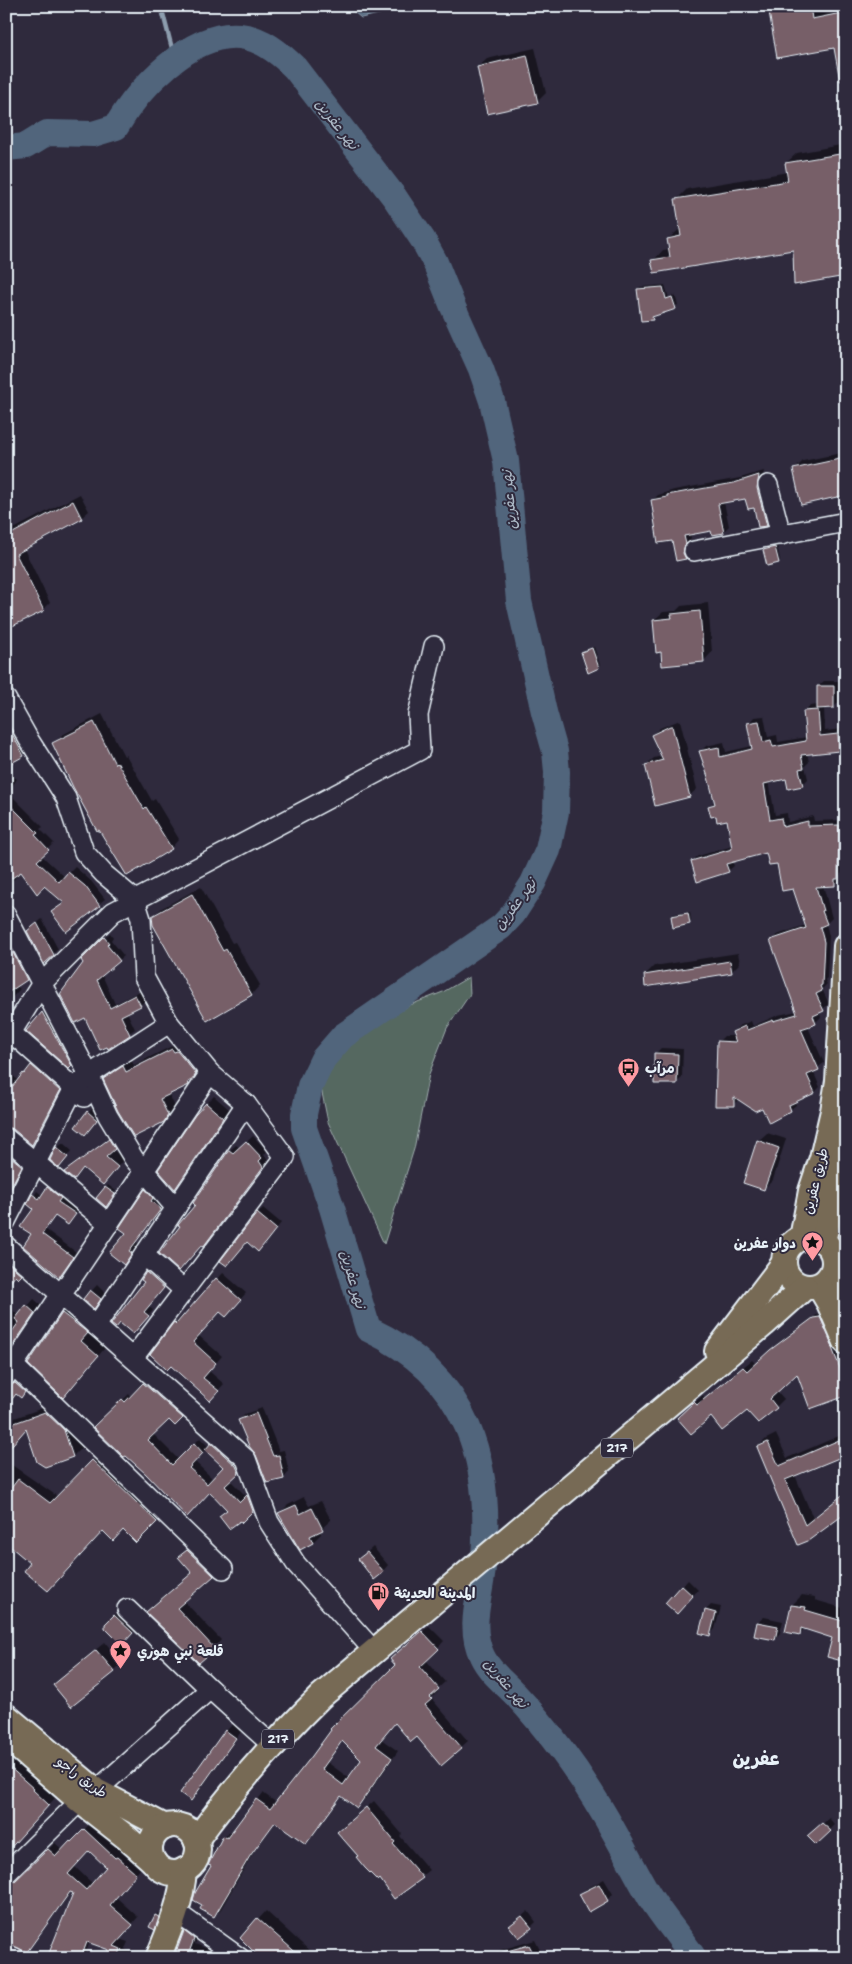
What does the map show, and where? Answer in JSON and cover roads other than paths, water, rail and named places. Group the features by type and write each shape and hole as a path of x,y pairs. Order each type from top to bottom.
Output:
{"main road":[{"name":"طريق عفرين","path":"826,1237 812,1190 822,1158 838,1081 846,946"},
{"name":"طريق عفرين","path":"826,1237 846,1147"},
{"name":"217","path":"196,1840 225,1801 272,1745 321,1696 764,1324 812,1286 824,1282 832,1272 826,1237 794,1241 788,1247 784,1255 784,1263 693,1383"},
{"path":"826,1237 846,1296"},
{"path":"784,1263 788,1276 793,1282 812,1286 829,1303 846,1342"},
{"name":"طريق راجو","path":"6,1716 88,1796 126,1837 154,1862"},
{"name":"طريق راجو","path":"6,1737 88,1796 165,1827"},
{"path":"171,1825 183,1827 193,1834 196,1840 198,1851 196,1857 189,1867 179,1872 167,1871 154,1862 151,1856 151,1842 154,1836 165,1827 171,1825"},
{"path":"158,1958 176,1912 183,1886 184,1870"}],"street":[{"path":"768,485 781,535"},
{"path":"694,551 846,522"},
{"path":"108,1116 8,1034 42,983 113,912 420,750 418,715 434,646"},
{"path":"6,699 29,740 66,798 84,852 104,874 135,900 141,919 144,977 169,1023 210,1073 246,1104 285,1157 133,1358"},
{"path":"6,915 89,1075 108,1116 134,1159 176,1208"},
{"path":"6,1221 74,1088 89,1075 169,1023"},
{"path":"210,1073 62,1294 9,1367 224,1569"},
{"path":"96,1326 246,1104"},
{"path":"6,1138 109,1224"},
{"path":"6,1246 246,1459 269,1522 290,1555 374,1651"},
{"path":"144,1255 184,1290"},
{"path":"127,1609 210,1689 272,1745"},
{"path":"6,1874 88,1796 210,1689"},
{"path":"176,1912 240,1958"},
{"path":"6,1954 15,1958"}],"water":[{"path":"347,6 415,6 361,18"}],"waterway":[{"path":"161,6 175,60"},
{"name":"نهر عفرين","path":"6,148 26,146 47,133 93,134 116,127 152,80 168,65 203,43 222,37 240,36 263,43 277,52 295,68 395,198 435,262 481,369 492,401 506,461 519,601 544,712 555,751 557,772 556,812 548,850 533,883 513,914 501,927 343,1036 323,1059 310,1086 304,1114 304,1128 332,1208 368,1329 402,1348 430,1371 452,1398 468,1427 478,1459 484,1493 483,1568 475,1623 478,1645 482,1656 492,1671 544,1727 575,1769 604,1814 650,1897 694,1958"}],"place":[{"name":"مرآب","path":"629,1087"},
{"name":"دوار عفرين","path":"812,1262"},
{"name":"المدينة الحديثة","path":"378,1612"},
{"name":"قلعة نبي هوري","path":"121,1670"}],"district":[{"name":"عفرين","path":"756,1758"}]}
